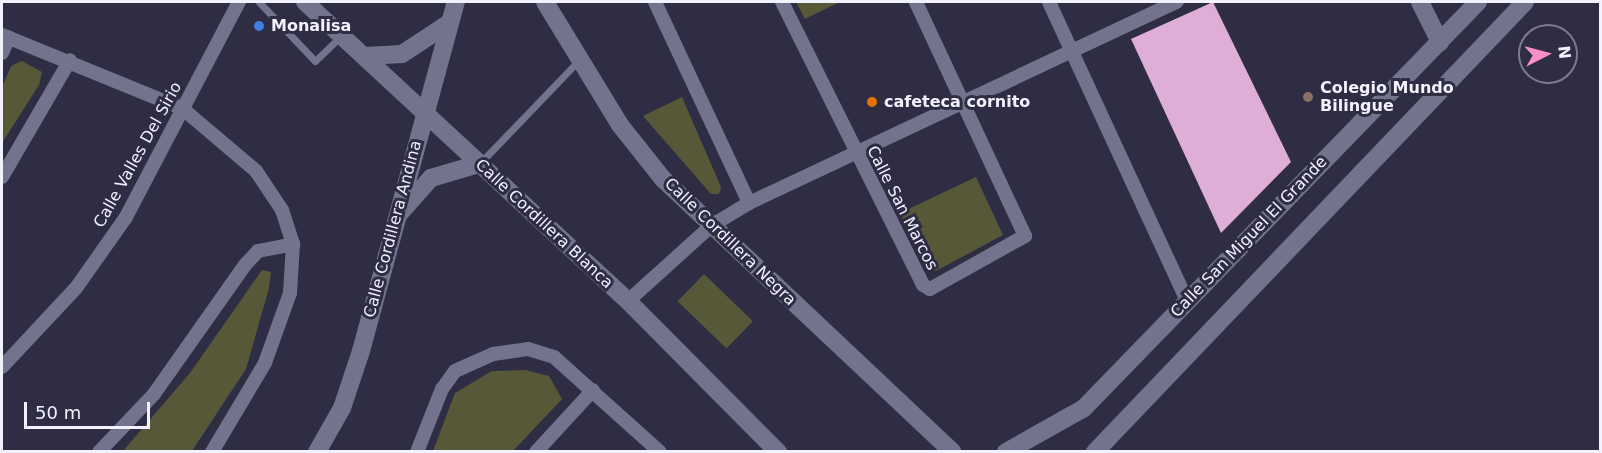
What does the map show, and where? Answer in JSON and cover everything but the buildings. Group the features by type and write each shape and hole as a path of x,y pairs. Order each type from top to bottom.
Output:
{"street":[{"name":"Calle Valles Del Sirio","path":"2,367 49,320 108,244 239,2"},
{"name":"Calle Cordillera Blanca","path":"305,2 628,301 778,452"},
{"name":"Calle Cordillera Andina","path":"318,452 350,386 424,111 456,2"},
{"name":"Calle Cordillera Negra","path":"545,2 578,61 639,152 711,226 953,452"},
{"path":"655,2 748,203"},
{"name":"Calle San Marcos","path":"782,2 923,285 940,287 1025,236 916,2"},
{"path":"1049,2 1187,300"},
{"path":"628,301 711,226 748,203 962,99 1178,2"},
{"path":"1420,2 1440,42"},
{"name":"Calle San Miguel El Grande","path":"1006,452 1083,408 1477,2"},
{"path":"1095,452 1525,2"},
{"path":"365,56 402,54 450,23"},
{"path":"2,53 5,36 70,60 183,109 256,171 282,210 293,244 290,292 266,363 212,452"},
{"path":"2,177 70,60"},
{"path":"396,218 431,178 479,164"},
{"path":"99,452 154,394 245,265 258,252 293,244"},
{"path":"417,452 441,389 473,360 510,350 542,351 593,390 660,452"},
{"path":"536,452 593,390"}],"lane":[{"path":"259,2 315,61 342,35"},
{"path":"479,164 578,61"}],"green space":[{"path":"796,2 840,2 805,19"},
{"path":"22,61 42,72 39,85 2,143 2,87 11,66"},
{"path":"682,97 721,187 719,194 711,194 643,116"},
{"path":"976,177 1003,235 936,271 925,267 900,213"},
{"path":"262,270 271,272 269,288 246,369 192,451 123,451 190,373"},
{"path":"704,274 753,321 727,349 678,301"},
{"path":"525,370 549,376 562,399 513,451 433,451 455,393 492,371"}],"place":[{"name":"Monalisa","path":"259,26"},
{"name":"Colegio Mundo Bilingue","path":"1308,97"},
{"name":"cafeteca cornito","path":"872,102"}]}
